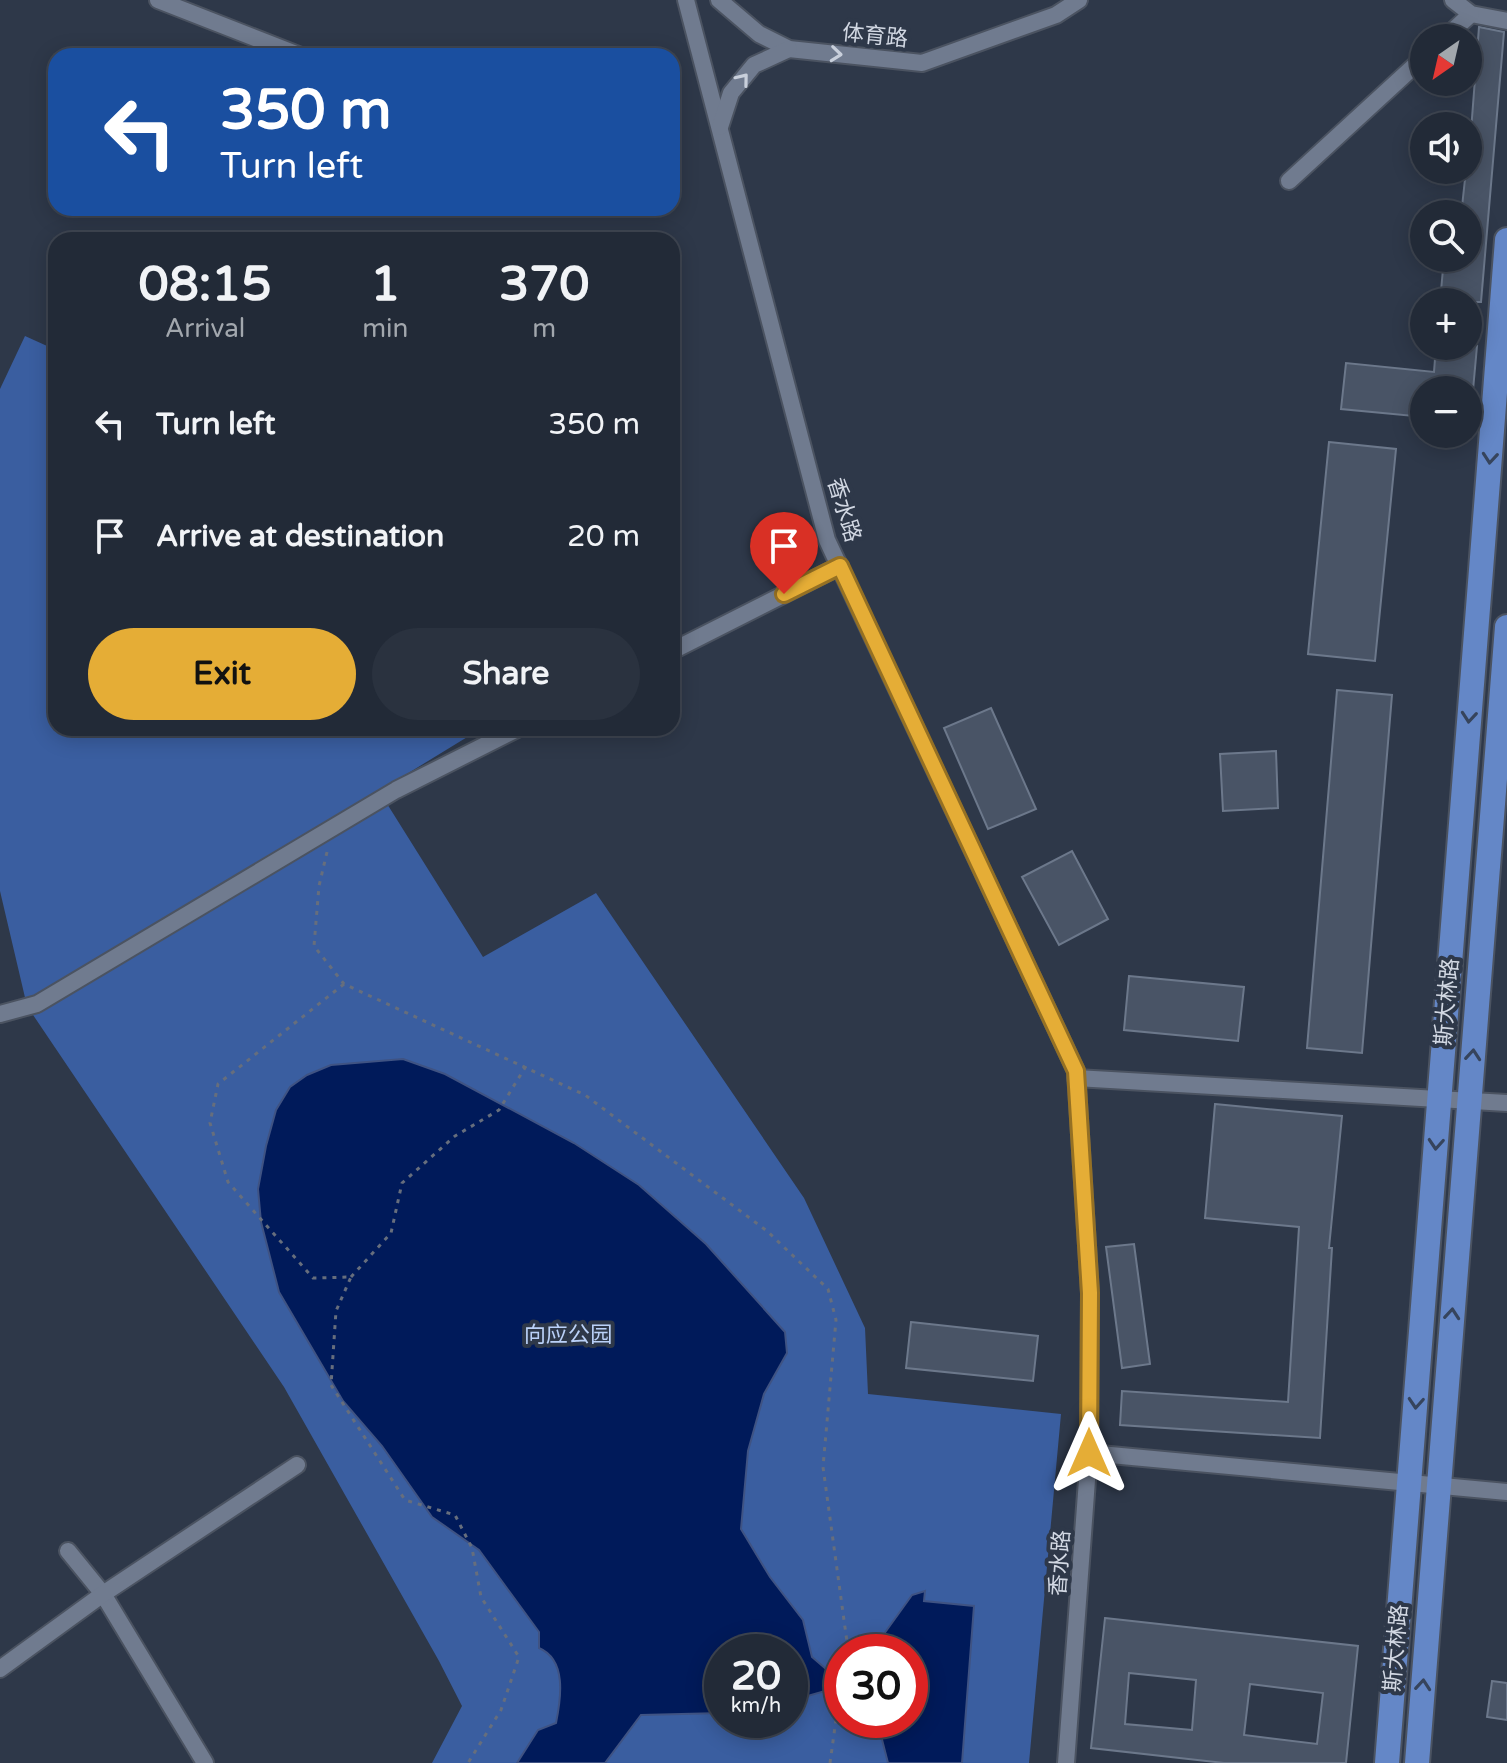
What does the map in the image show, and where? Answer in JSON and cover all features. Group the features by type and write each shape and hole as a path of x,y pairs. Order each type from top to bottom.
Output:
{"main road":[{"name":"斯大林路","path":"1387,1763 1507,240"},
{"name":"斯大林路","path":"1417,1763 1507,639"}],"street":[{"path":"158,0 281,48"},
{"name":"香水路","path":"686,0 827,540 1076,1071 1090,1293 1089,1453 1066,1763"},
{"name":"体育路","path":"719,0 759,34 789,49 922,63 1056,15 1079,0"},
{"path":"1453,0 1471,14 1507,21"},
{"path":"1460,24 1471,14"},
{"path":"720,128 731,93 754,65 789,49"},
{"path":"1289,181 1410,70"},
{"path":"680,647 840,566"},
{"path":"0,1014 37,1004 396,790 503,736"},
{"path":"1076,1078 1507,1103"},
{"path":"1089,1453 1507,1492"},
{"path":"0,1669 103,1594 297,1465"},
{"path":"68,1551 103,1594 205,1763"}],"path":[{"path":"332,830 319,886 314,946 344,984 585,1095 767,1231 828,1289 836,1320 823,1467 846,1634"},
{"path":"344,984 218,1084 210,1123 228,1182 269,1231 313,1278 351,1277"},
{"path":"468,1763 501,1710 519,1657 481,1597 472,1548 455,1515 405,1500 331,1385 336,1311 351,1277 391,1233 402,1183 455,1136 499,1110 526,1066"},
{"path":"830,1763 833,1738"}],"green space":[{"name":"向应公园","path":"25,336 48,346 48,736 469,736 379,791 483,957 596,893 804,1198 865,1328 868,1394 1061,1414 1029,1763 432,1763 462,1706 439,1661 284,1387 27,1006 0,891 0,389"}],"shaded area":[{"path":"403,1059 445,1074 574,1143 639,1185 706,1244 785,1332 787,1353 764,1394 748,1451 741,1529 770,1577 803,1620 806,1634 704,1634 704,1713 641,1715 605,1763 517,1763 538,1730 556,1723 560,1681 554,1661 539,1648 539,1632 479,1550 432,1517 382,1446 343,1401 279,1292 261,1222 258,1189 266,1146 276,1110 290,1087 307,1075 331,1065"},
{"path":"925,1591 924,1601 974,1606 962,1763 888,1763 882,1738 928,1738 928,1634 884,1634 912,1595"},
{"path":"808,1641 812,1657 824,1667 824,1691 808,1696"}],"building":[{"path":"1482,28 1504,32 1482,290 1441,288 1443,272 1482,272 1482,200 1463,200 1464,184 1482,184 1482,112 1472,112 1474,96 1482,96"},
{"path":"1435,360 1476,360 1474,376 1410,376 1410,416 1341,409 1346,363 1434,372"},
{"path":"1329,442 1396,449 1375,661 1308,654"},
{"path":"1337,690 1392,695 1362,1053 1307,1048"},
{"path":"991,708 1036,809 988,829 944,728"},
{"path":"1276,751 1278,808 1223,811 1220,754"},
{"path":"1072,851 1108,919 1059,945 1022,877"},
{"path":"1129,976 1244,987 1238,1041 1124,1030"},
{"path":"1215,1104 1342,1116 1329,1248 1332,1248 1320,1438 1120,1425 1122,1391 1288,1402 1299,1227 1205,1218"},
{"path":"1134,1244 1150,1364 1122,1368 1106,1247"},
{"path":"911,1322 1038,1336 1033,1381 906,1368"},
{"path":"1105,1618 1358,1646 1346,1763 1224,1763 1091,1748","holes":["1129,1673 1196,1680 1192,1730 1125,1724","1250,1684 1323,1693 1317,1744 1244,1735"]},
{"path":"1492,1681 1507,1683 1507,1720 1487,1717"}],"route":[{"path":"784,594 840,566 1076,1071 1090,1293 1089,1453"}]}
